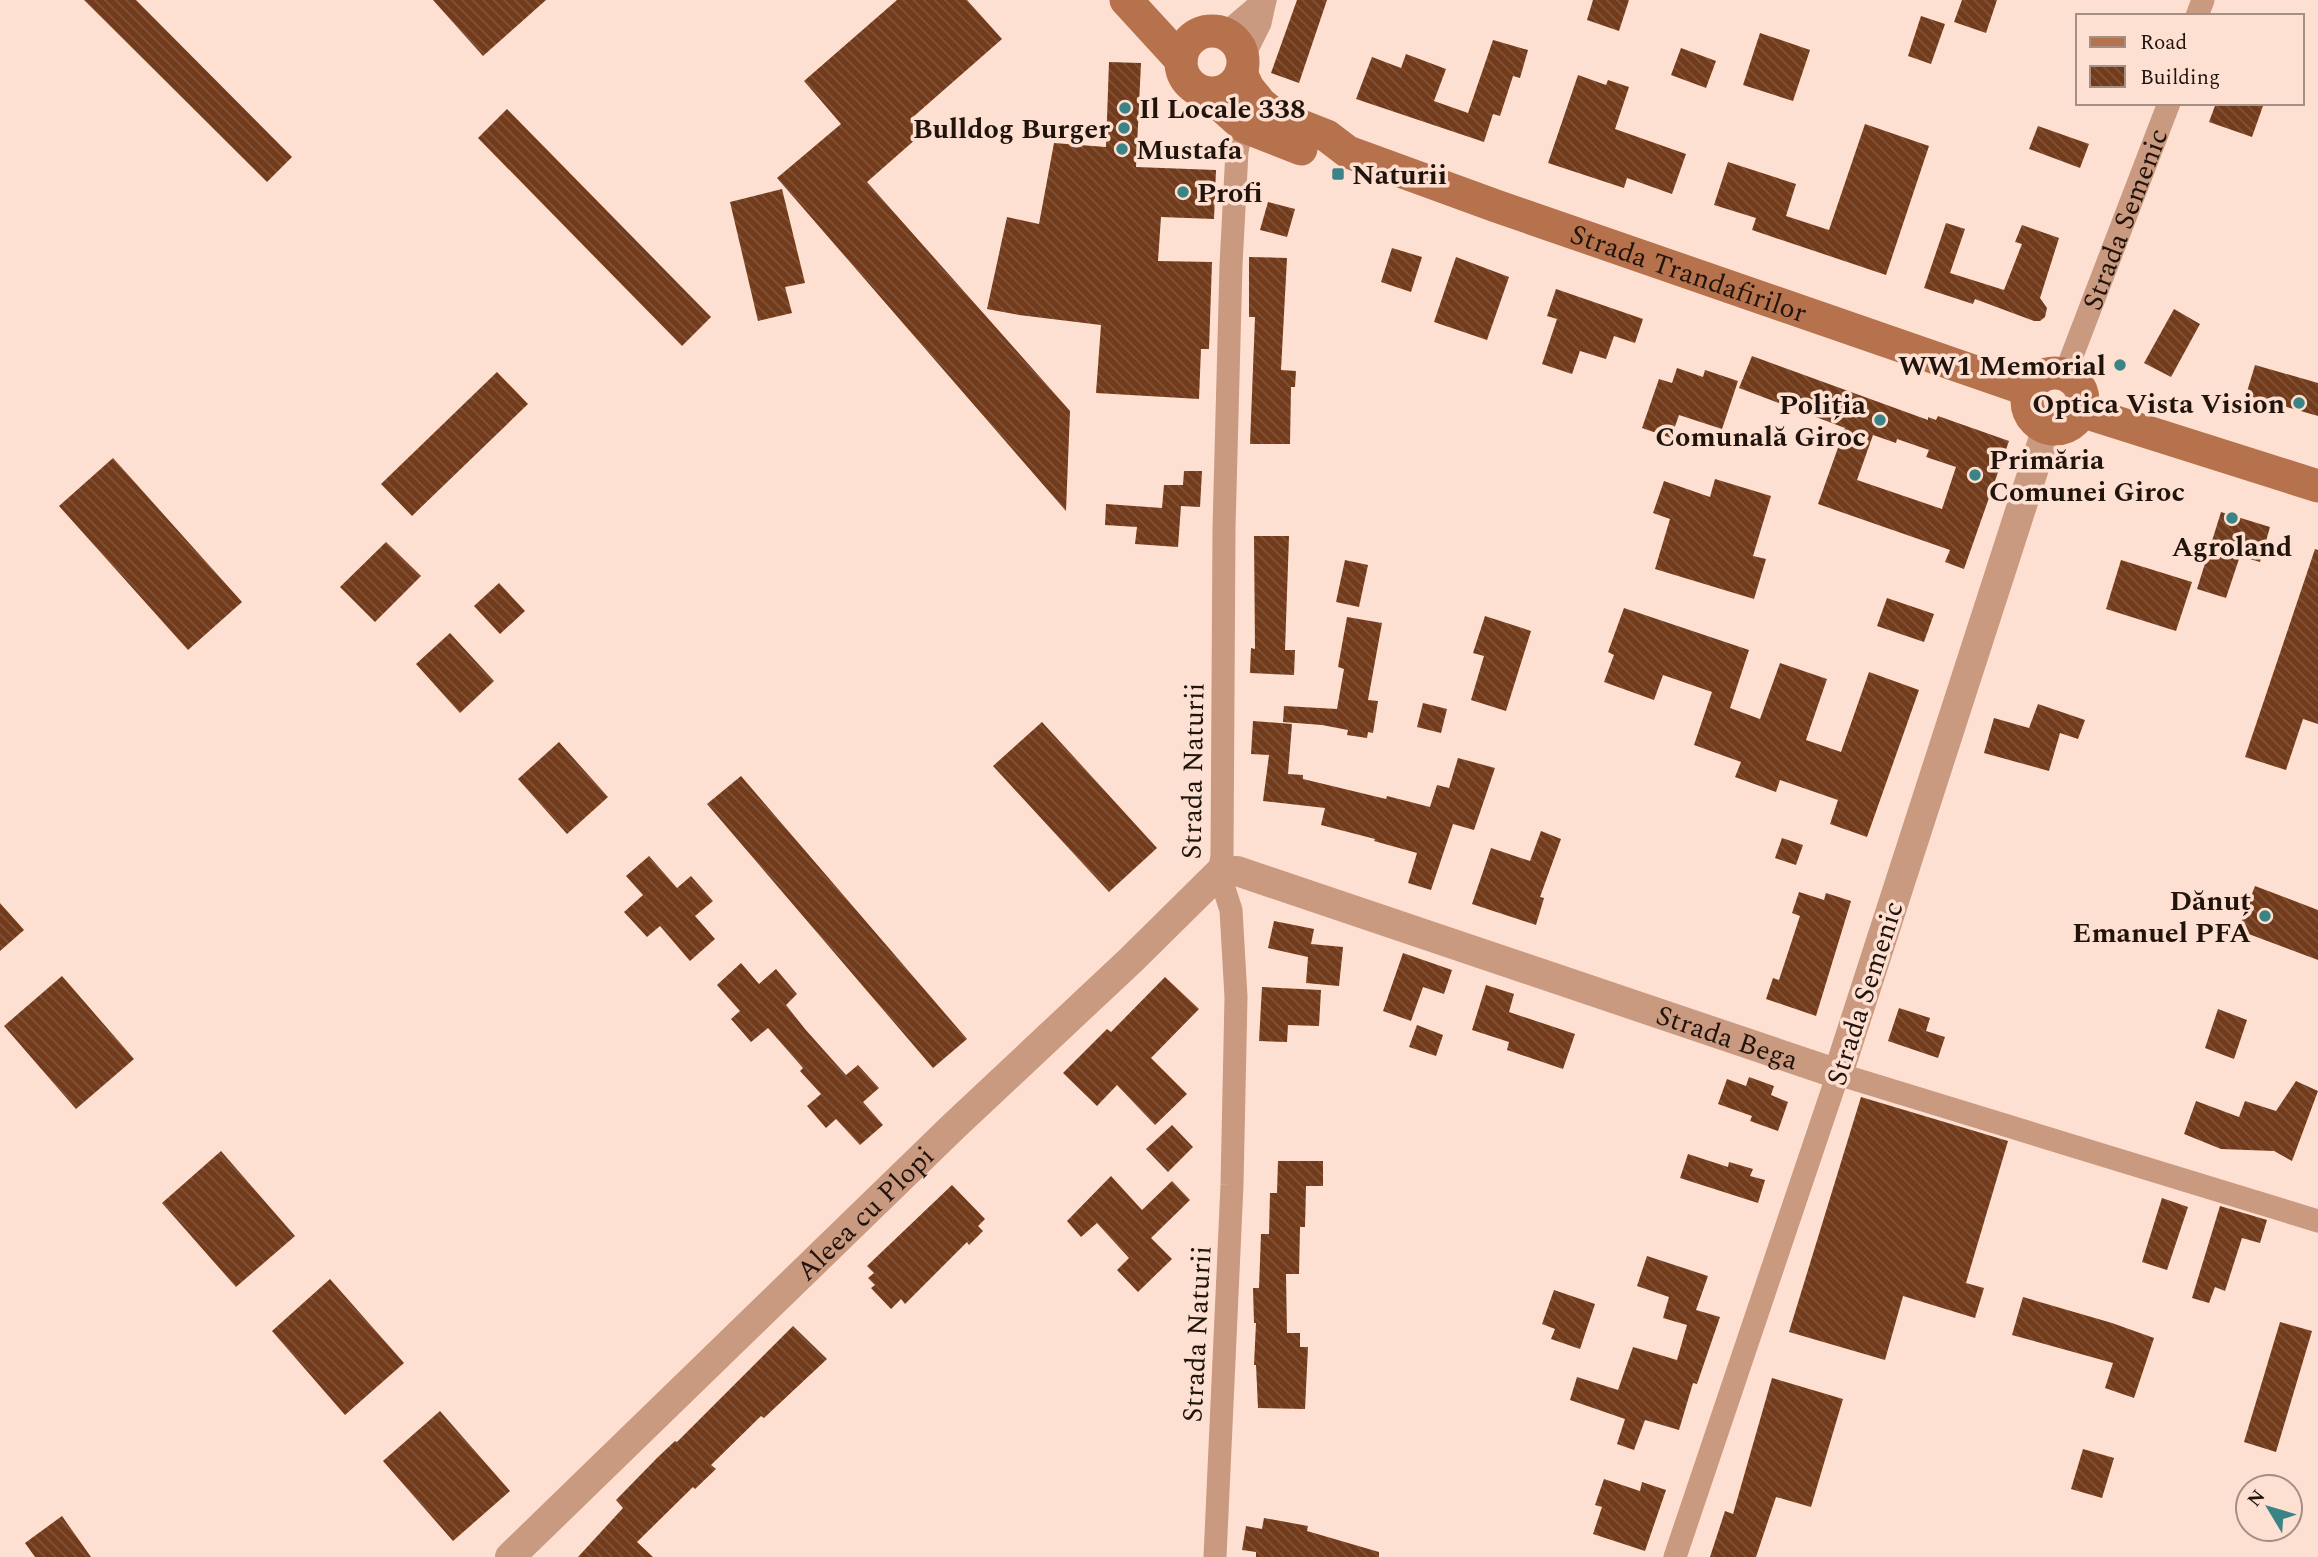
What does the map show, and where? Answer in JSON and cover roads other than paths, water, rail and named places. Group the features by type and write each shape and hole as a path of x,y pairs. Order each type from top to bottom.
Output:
{"main road":[{"path":"1131,5 1222,58 1235,82 1218,93 1202,91"},
{"name":"Strada Trandafirilor","path":"1348,152 1320,154 1241,139 1202,91 1185,78 1222,58 1261,104 1276,116 1326,136 1348,152 2028,390"},
{"path":"2048,373 2066,374 2078,386 2083,402 2081,411 2077,418 2063,428 2046,428 2038,424 2027,409 2028,390 2048,373"},
{"path":"2081,411 2318,486"}],"street":[{"path":"1222,58 1265,0"},
{"name":"Strada Naturii","path":"1215,1557 1232,1185 1236,997 1231,910 1219,873 1222,856 1224,528 1231,265 1241,139 1222,58"},
{"name":"Strada Semenic","path":"2066,374 2168,105"},
{"name":"Strada Semenic","path":"1675,1557 1838,1074 2046,428"},
{"name":"Strada Bega","path":"1219,873 1237,871 1838,1074 2318,1221"},
{"name":"Aleea cu Plopi","path":"510,1557 1219,873"}],"place":[{"name":"Il Locale 338","path":"1125,108"},
{"name":"Bulldog Burger","path":"1124,128"},
{"name":"Mustafa","path":"1122,149"},
{"name":"Naturii","path":"1338,174"},
{"name":"Profi","path":"1183,192"},
{"name":"WW1 Memorial","path":"2120,365"},
{"name":"Optica Vista Vision","path":"2299,403"},
{"name":"Poliția Comunală Giroc","path":"1880,420"},
{"name":"Primăria Comunei Giroc","path":"1975,475"},
{"name":"Agroland","path":"2232,518"},
{"name":"Dănuț Emanuel PFA","path":"2265,916"}]}
